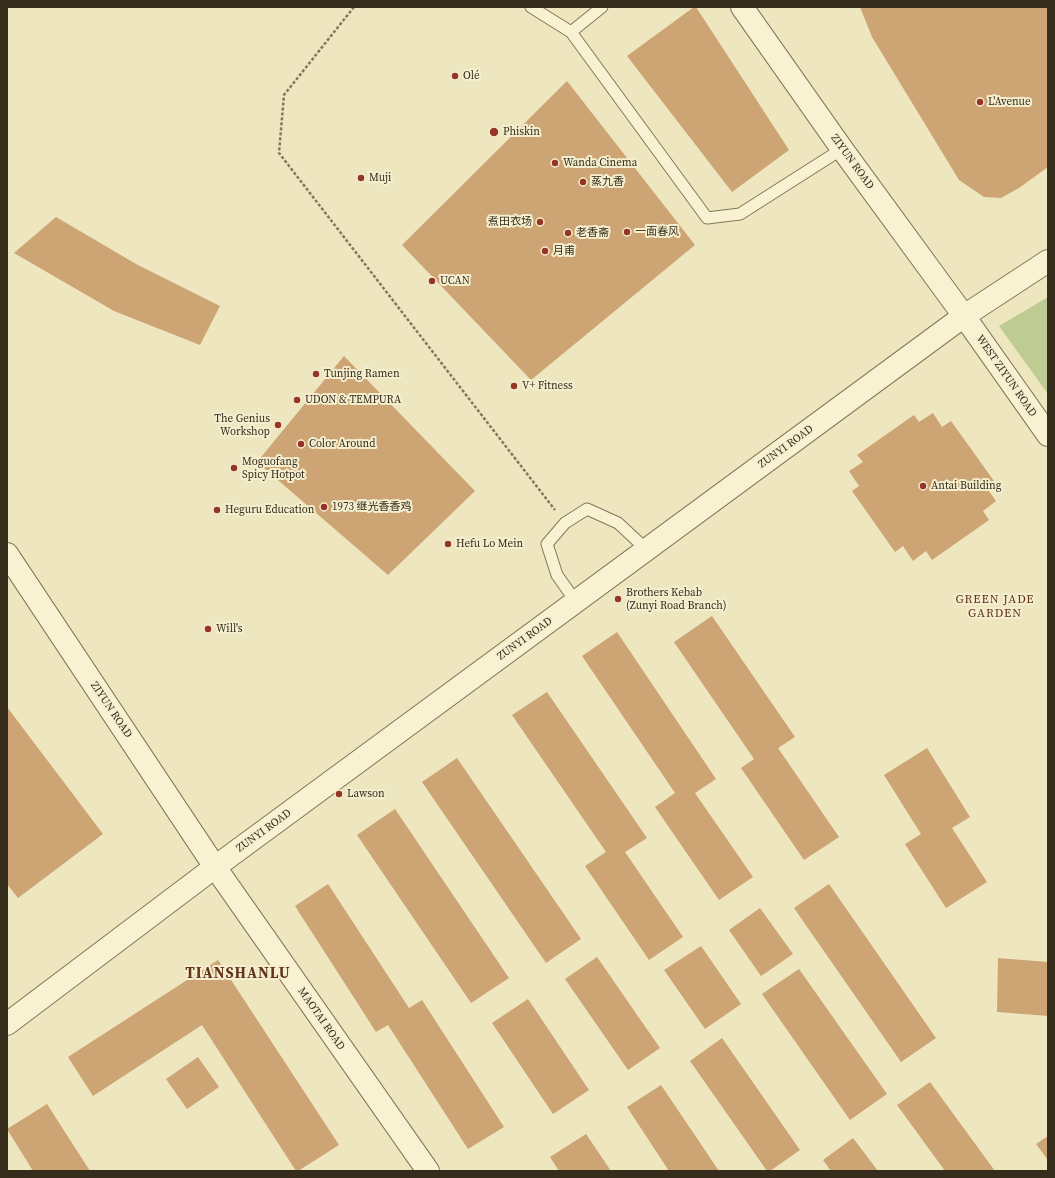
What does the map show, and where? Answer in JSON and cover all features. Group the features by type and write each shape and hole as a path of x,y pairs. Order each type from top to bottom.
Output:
{"street":[{"name":"ZIYUN ROAD","path":"742,7 842,149 964,316"},
{"name":"ZUNYI ROAD","path":"7,1024 215,867 964,316 1048,261"},
{"name":"WEST ZIYUN ROAD","path":"964,316 1048,435"},
{"name":"ZIYUN ROAD","path":"7,554 215,867"},
{"name":"MAOTAI ROAD","path":"215,867 428,1171"}],"lane":[{"path":"530,7 571,32 707,218 740,214 842,149"},
{"path":"571,32 602,7"},
{"path":"576,602 557,575 547,544 565,523 587,509 618,523 647,550"}],"path":[{"path":"354,7 284,95 279,153 565,523"}],"green space":[{"path":"1048,297 1048,394 999,326"}],"building":[{"path":"696,7 789,150 732,192 627,56"},
{"name":"L'Avenue","path":"860,7 1048,7 1048,167 1019,188 1001,198 984,197 959,180 872,37"},
{"path":"567,81 695,245 531,380 402,245"},
{"path":"56,217 136,264 220,306 200,345 114,311 14,253"},
{"path":"344,356 475,491 388,575 257,462"},
{"name":"Antai Building","path":"933,413 942,427 951,421 994,481 986,487 996,501 983,511 989,520 932,560 926,551 913,561 903,546 895,552 852,491 859,486 849,471 863,462 857,455 914,415 919,422"},
{"path":"712,616 795,737 778,748 839,837 804,860 741,768 754,759 674,642"},
{"path":"617,632 716,779 695,793 753,877 719,900 655,807 675,793 582,656"},
{"path":"547,692 647,838 625,852 683,937 649,960 585,866 606,852 512,715"},
{"path":"7,707 103,834 18,898 7,884"},
{"path":"927,748 970,817 952,828 987,882 946,908 905,844 921,834 884,775"},
{"path":"457,758 581,939 546,963 422,782"},
{"path":"395,809 509,978 471,1003 357,835"},
{"path":"328,884 409,1008 422,1000 504,1127 468,1149 388,1025 376,1032 295,906"},
{"path":"829,884 936,1038 901,1062 794,908"},
{"path":"760,908 793,954 761,976 729,930"},
{"path":"701,946 741,1004 705,1029 664,970"},
{"path":"597,957 660,1048 628,1070 565,979"},
{"path":"998,958 1048,962 1048,1016 997,1012"},
{"path":"218,960 339,1145 298,1171 296,1171 202,1025 93,1096 68,1057"},
{"path":"799,969 887,1094 850,1120 762,994"},
{"path":"528,999 589,1090 553,1114 492,1023"},
{"path":"722,1038 800,1150 770,1171 767,1171 690,1061"},
{"path":"198,1057 219,1087 187,1109 166,1079"},
{"path":"930,1082 995,1171 945,1171 897,1105"},
{"path":"661,1085 719,1171 669,1171 627,1107"},
{"path":"47,1104 90,1171 33,1171 7,1129"},
{"path":"586,1134 611,1171 559,1171 550,1157"},
{"path":"1048,1136 1048,1160 1036,1144"},
{"path":"853,1138 878,1171 831,1171 823,1160"}],"place":[{"name":"Olé","path":"455,76"},
{"name":"L'Avenue","path":"980,102"},
{"name":"Phiskin","path":"494,132"},
{"name":"Wanda Cinema","path":"555,163"},
{"name":"Muji","path":"361,178"},
{"name":"蒸九香","path":"583,182"},
{"name":"煮田衣场","path":"540,222"},
{"name":"一面春风","path":"627,232"},
{"name":"老香斋","path":"568,233"},
{"name":"月甫","path":"545,251"},
{"name":"UCAN","path":"432,281"},
{"name":"Tunjing Ramen","path":"316,374"},
{"name":"V+ Fitness","path":"514,386"},
{"name":"UDON & TEMPURA","path":"297,400"},
{"name":"The Genius Workshop","path":"278,425"},
{"name":"Color Around","path":"301,444"},
{"name":"Moguofang Spicy Hotpot","path":"234,468"},
{"name":"Antai Building","path":"923,486"},
{"name":"1973 继光香香鸡","path":"324,507"},
{"name":"Heguru Education","path":"217,510"},
{"name":"Hefu Lo Mein","path":"448,544"},
{"name":"Brothers Kebab (Zunyi Road Branch)","path":"618,599"},
{"name":"Will's","path":"208,629"},
{"name":"Lawson","path":"339,794"}],"district":[{"name":"GREEN JADE GARDEN","path":"995,607"},
{"name":"TIANSHANLU","path":"238,974"}]}
